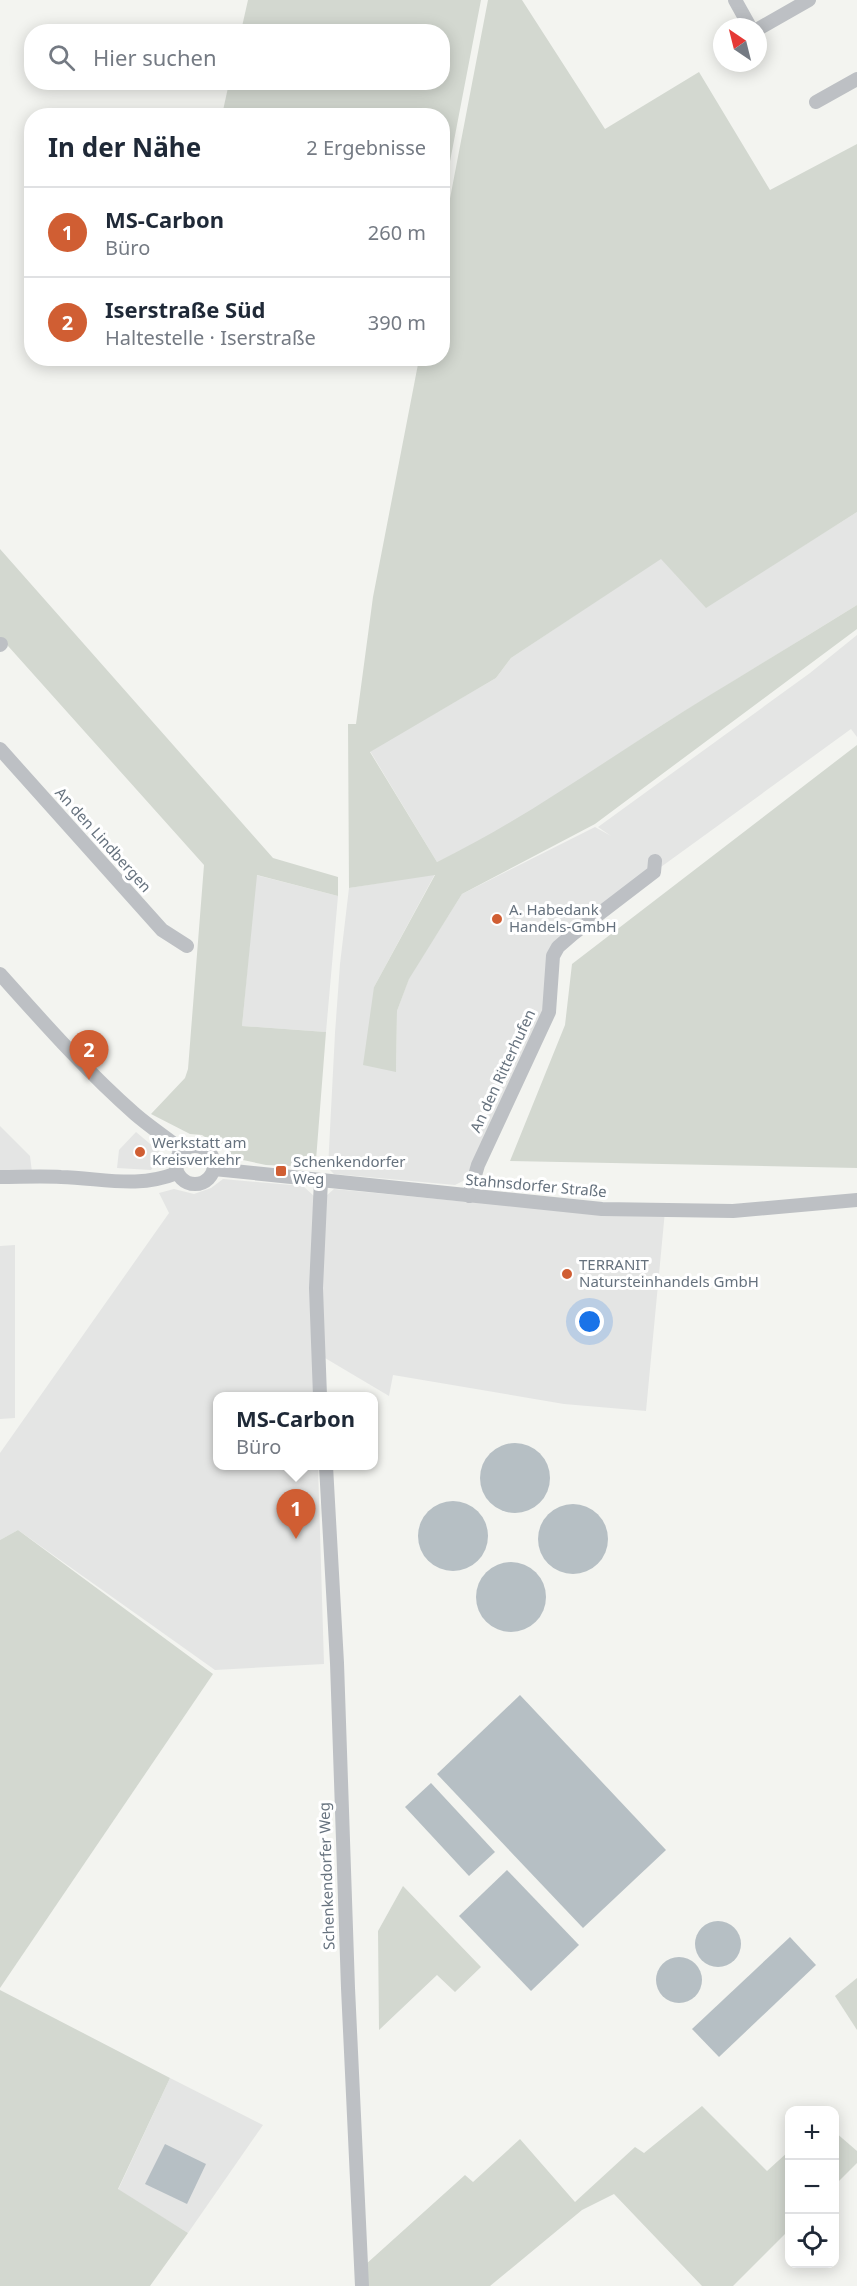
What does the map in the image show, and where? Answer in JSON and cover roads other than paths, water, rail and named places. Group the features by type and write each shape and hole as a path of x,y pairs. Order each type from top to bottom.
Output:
{"street":[{"path":"735,0 745,18"},
{"path":"767,24 809,0"},
{"path":"816,102 857,79"},
{"name":"An den Lindbergen","path":"0,750 162,930 188,946"},
{"name":"An den Ritterhufen","path":"469,1197 478,1165 549,1012 553,956 558,947 573,933 654,872 655,861"},
{"path":"0,974 47,1027 136,1115 183,1150"},
{"path":"194,1146 205,1149 212,1158 214,1169 209,1179 194,1185 184,1181 177,1173 176,1161 183,1150 194,1146"},
{"name":"Stahnsdorfer Straße","path":"214,1169 602,1209 734,1211 857,1200"},
{"path":"0,1177 81,1178 136,1183 161,1179 177,1173"},
{"path":"320,1392 316,1288 321,1180"},
{"name":"Schenkendorfer Weg","path":"326,1470 337,1663 348,1988 362,2286"}],"place":[{"name":"A. Habedank Handels-GmbH","path":"497,919"},
{"name":"Iserstraße Süd","path":"89,1080"},
{"name":"Werkstatt am Kreisverkehr","path":"140,1152"},
{"name":"Schenkendorfer Weg","path":"281,1171"},
{"name":"TERRANIT Natursteinhandels GmbH","path":"567,1274"},
{"name":"MS-Carbon","path":"296,1539"}]}
